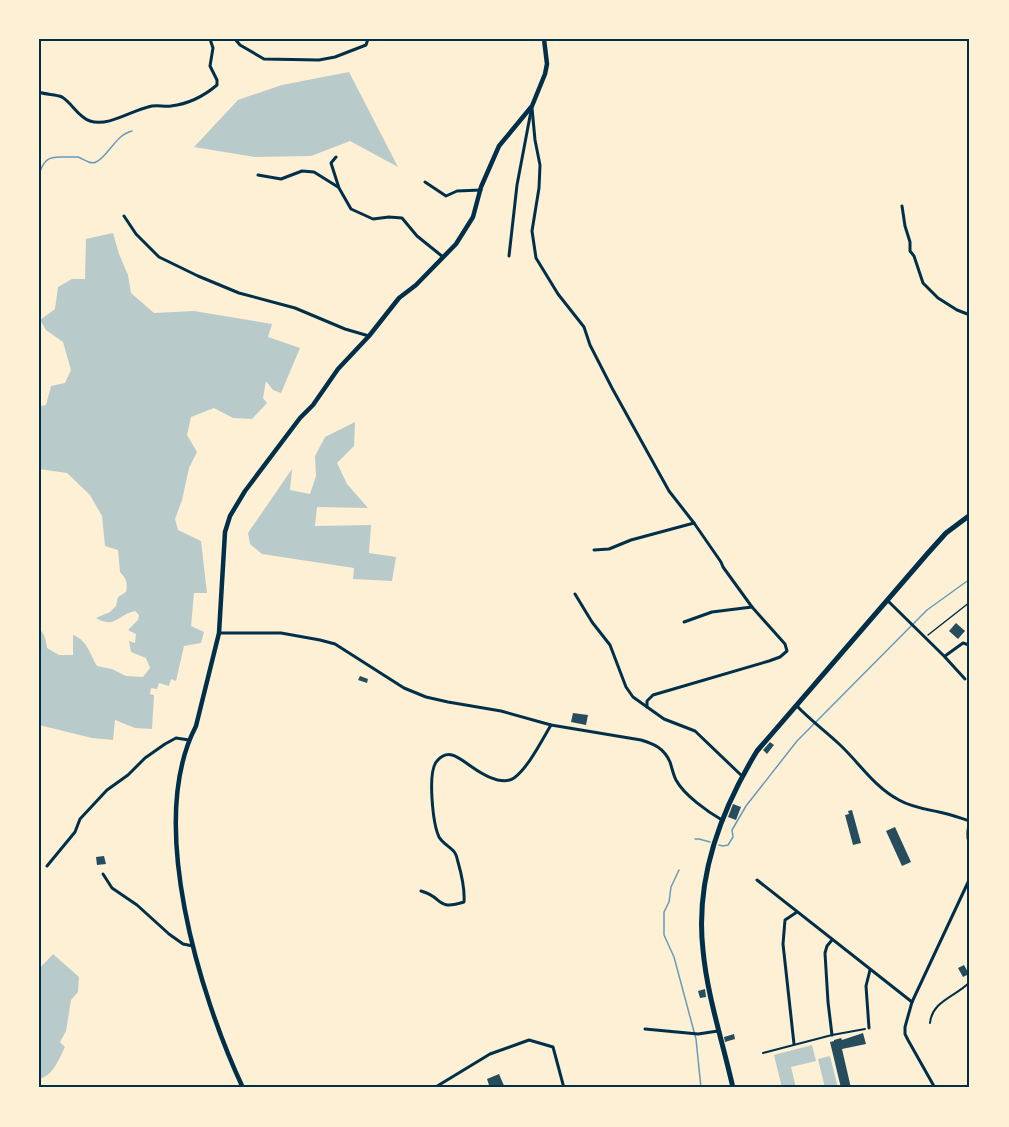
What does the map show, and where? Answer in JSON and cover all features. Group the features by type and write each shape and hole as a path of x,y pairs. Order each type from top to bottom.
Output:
{"main road":[{"path":"733,1088 706,975 702,948 701,920 707,875 722,820 742,776 757,751 946,533 970,515"}],"street":[{"path":"39,92 65,99 88,121 97,122 123,117 152,105 170,107 199,98 217,86 217,80 210,66 213,48 210,39"},
{"path":"235,39 240,45 264,58 319,60 335,57 366,45 368,39"},
{"path":"509,256 517,185 532,106 547,64 544,39"},
{"path":"243,1088 205,993 188,927 177,843 179,779 189,740 196,726 219,633 225,532 230,516 244,491 300,418 313,405 338,369 369,336 399,298 416,285 456,244 473,217 499,146 532,106"},
{"path":"532,106 540,165 532,231 536,258 558,294 584,327 590,345 669,491 752,607 785,645 787,651 774,659 653,695 647,701 648,707"},
{"path":"336,157 331,164 339,188 351,209 373,219 402,218 417,236 443,257"},
{"path":"258,175 281,179 302,171 314,172 339,188"},
{"path":"425,182 446,196 457,191 481,190"},
{"path":"902,206 910,250 923,283 938,298 970,315"},
{"path":"124,216 136,234 159,257 239,294 296,308 345,329 369,336"},
{"path":"594,550 609,549 632,540 694,523"},
{"path":"575,594 592,622 610,645 626,687 633,697 664,718 695,730 742,776"},
{"path":"887,600 965,679"},
{"path":"684,622 711,612 752,607"},
{"path":"219,633 281,633 320,640 335,644 404,688 426,696 501,711 551,725 655,744 664,750 680,786 706,811 722,820"},
{"path":"944,656 963,643 969,645"},
{"path":"796,705 838,743 881,789 915,807 970,821 967,828 970,844"},
{"path":"421,891 427,892 446,906 464,902 465,887 455,853 438,836 432,797 433,765 441,756 449,754 459,756 473,768 493,778 504,781 513,779 524,767 551,725"},
{"path":"47,866 75,832 80,819 107,790 165,744 176,738 189,740"},
{"path":"103,874 112,888 137,905 169,934 183,944 193,946"},
{"path":"935,1088 905,1034 905,1027 912,1002 970,878"},
{"path":"757,880 912,1002"},
{"path":"794,1044 783,944 785,920 797,912"},
{"path":"832,940 825,952 832,1035"},
{"path":"763,1053 867,1028 866,986 870,970"},
{"path":"930,1023 930,1017 937,1006 970,982"},
{"path":"645,1029 698,1034 719,1030"},
{"path":"434,1088 490,1054 529,1040 554,1047 564,1088"}],"path":[{"path":"925,637 970,602"}],"shaded area":[{"path":"349,72 398,167 350,141 311,156 255,157 194,147 238,100 282,85"},
{"path":"113,233 128,275 131,293 154,313 194,311 272,324 268,337 300,348 281,393 273,390 266,381 263,398 267,403 252,419 233,418 214,408 191,417 187,435 197,452 189,468 175,519 178,530 201,541 207,593 194,593 191,626 204,632 201,643 184,646 176,681 171,679 169,686 159,683 157,689 151,688 150,694 154,695 152,729 135,728 115,720 113,740 92,738 39,725 39,629 44,635 47,648 59,655 73,655 73,635 85,644 97,666 112,669 126,676 143,677 150,668 146,658 131,652 129,641 135,643 136,634 128,630 138,620 139,615 135,611 112,622 96,618 110,612 116,606 118,597 126,592 127,583 120,572 118,550 105,546 102,516 90,495 67,473 39,469 39,408 46,405 51,386 65,383 71,370 63,342 46,330 40,320 55,309 58,287 72,279 85,279 86,239"},
{"path":"355,422 354,446 337,463 347,484 368,508 317,507 315,526 371,525 369,553 396,557 392,581 353,579 354,568 262,554 250,544 248,533 292,469 290,490 310,494 316,476 315,456 325,437"},
{"path":"53,954 79,977 78,992 71,1000 66,1031 60,1042 65,1047 52,1071 39,1079 39,969"},
{"path":"812,1045 816,1061 791,1067 796,1088 782,1088 774,1055"},
{"path":"830,1056 838,1088 825,1088 818,1059"}],"building":[{"path":"956,623 965,631 958,639 949,631"},
{"path":"360,676 368,679 367,683 358,680"},
{"path":"573,713 588,715 586,725 571,722"},
{"path":"770,742 774,745 767,754 763,750"},
{"path":"733,804 741,807 736,820 728,817"},
{"path":"852,810 861,843 853,845 845,815"},
{"path":"895,827 911,862 902,866 886,831"},
{"path":"104,856 106,864 97,865 96,857"},
{"path":"964,965 969,974 963,977 958,968"},
{"path":"705,989 706,997 700,998 698,991"},
{"path":"863,1033 866,1044 842,1049 851,1088 841,1088 830,1042"},
{"path":"734,1034 735,1039 725,1042 724,1037"},
{"path":"499,1074 505,1088 490,1088 487,1079"}],"waterway":[{"path":"39,174 45,162 54,157 78,157 94,163 104,156 116,141 132,131"},
{"path":"719,845 728,845 733,837 732,830 746,806 797,741 927,610 970,579"},
{"path":"695,839 710,842"},
{"path":"679,870 671,887 669,902 664,912 664,935 674,957 696,1039 701,1088"}]}
